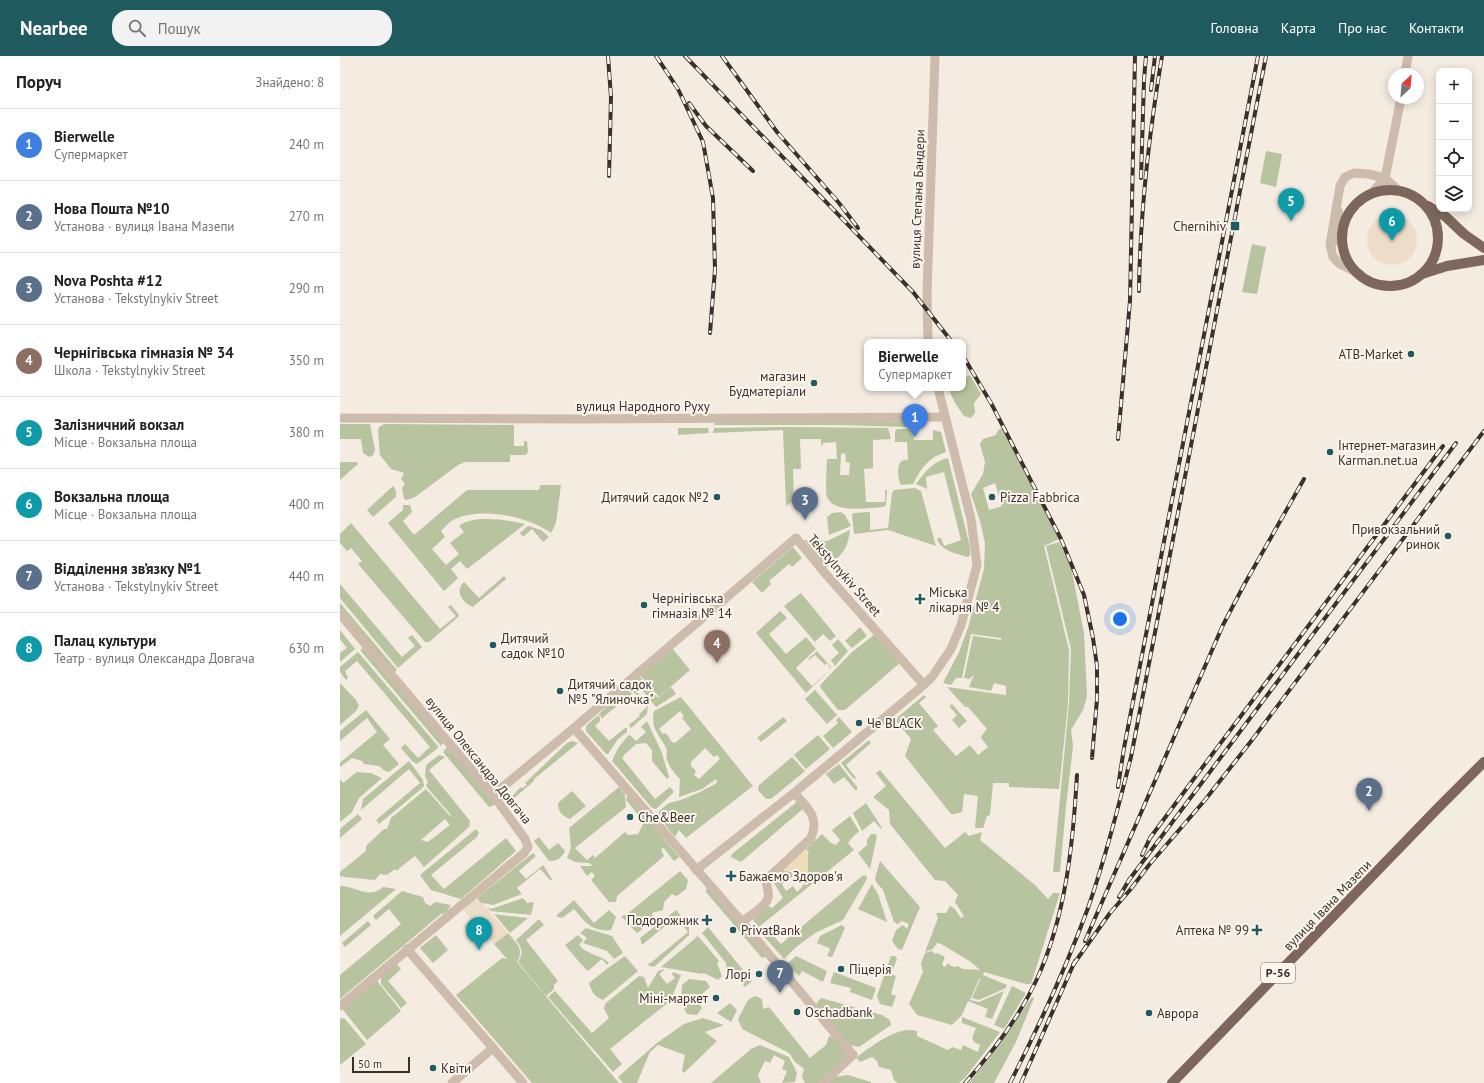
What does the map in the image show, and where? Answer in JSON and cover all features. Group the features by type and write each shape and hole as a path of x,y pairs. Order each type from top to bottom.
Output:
{"main road":[{"path":"1484,248 1464,234 1446,217 1412,195 1399,191 1385,190 1371,194 1360,200 1352,209 1342,232 1342,244 1345,255 1352,267 1373,282 1386,286 1400,284 1412,280 1420,275 1447,266 1484,260"},
{"path":"1420,275 1429,265 1435,253 1438,240 1437,227 1432,215 1424,204"},
{"name":"вулиця Івана Мазепи","path":"1172,1083 1484,762"}],"street":[{"name":"вулиця Степана Бандери","path":"928,339 927,294 935,56"},
{"path":"1406,68 1408,56"},
{"path":"1371,194 1385,178 1399,104"},
{"path":"1360,274 1340,264 1333,257 1330,245 1340,186 1346,177 1354,173 1368,174 1385,178 1399,191"},
{"path":"1330,245 1342,232 1338,194"},
{"path":"696,870 794,793 924,685 932,677 951,648 960,625 977,565 971,520 939,391"},
{"name":"вулиця Народного Руху","path":"340,418 588,419 945,417"},
{"name":"Tekstylnykiv Street","path":"493,796 796,538 829,578 924,685"},
{"name":"вулиця Олександра Довгача","path":"340,614 493,796 525,839 528,847 524,853 340,1006"},
{"path":"574,728 742,922 853,1055 823,1083"},
{"path":"742,922 765,903 768,898 766,884 767,879 811,838 814,830 814,819 809,810 794,793"},
{"path":"407,949 523,1083"},
{"path":"452,1083 493,1048"}],"green space":[{"path":"1266,151 1282,154 1276,187 1260,183"},
{"path":"1252,244 1266,247 1257,294 1242,292"},
{"path":"970,375 981,394 974,403 975,413 971,418 964,416 955,403 949,391 966,391 966,377"},
{"path":"715,422 909,422 910,427 838,425 714,425"},
{"path":"340,424 370,424 375,450 373,455 369,457 363,453 361,439 340,439"},
{"path":"384,424 514,425 514,446 524,446 524,441 527,441 528,452 526,455 510,455 510,462 465,462 458,465 415,497 407,500 404,499 402,488 405,484 401,479 404,473 391,469 380,455 378,431 379,427"},
{"path":"678,428 708,428 709,433 678,435"},
{"path":"714,428 888,428 891,439 873,440 873,468 864,469 866,502 885,502 885,490 887,490 886,505 883,507 852,509 837,506 831,502 826,494 827,459 837,459 836,442 823,443 823,445 821,445 821,439 800,439 801,469 793,469 794,501 786,506 783,430 713,433","holes":["845,453 846,462 850,463 849,475 840,475 841,454"]},
{"path":"1002,428 1059,539 1044,546 1069,650 1068,704 1059,789 1009,787 1009,783 993,783 990,815 987,816 983,828 975,828 978,796 964,794 962,812 951,814 905,756 911,739 896,721 898,717 924,695 926,697 919,703 938,726 933,730 956,756 970,745 978,755 988,747 981,738 987,729 968,707 965,707 947,687 1006,695 1006,686 994,683 991,691 969,687 974,675 969,679 964,678 973,636 1001,640 1001,638 971,634 962,678 956,678 951,685 943,683 959,652 968,628 984,569 985,543 980,521 971,494 983,474 985,462 980,444 983,439 996,435 998,430","holes":["995,483 1002,506 989,510 983,488"]},
{"path":"897,429 913,429 914,440 933,440 933,430 941,432 946,452 930,460 919,473 913,484 901,485 899,480 898,469 900,463 908,460 907,442 895,442 895,432"},
{"path":"948,458 970,547 970,556 967,557 945,549 941,546 937,538 941,538 944,546 961,540 944,472 926,477 927,489 916,484 926,471 934,464"},
{"path":"340,462 357,462 358,464 340,480"},
{"path":"540,485 561,485 556,523 551,533 530,522 518,518 491,514 466,515 455,519 441,531 445,537 432,549 446,565 459,554 450,543 464,532 459,526 465,522 491,519 525,524 467,569 460,561 451,569 458,578 444,591 388,523 403,510 403,505 410,505 412,512 403,521 414,535 467,490 539,490"},
{"path":"393,486 396,491 396,497 373,517 367,510"},
{"path":"915,488 921,491 936,546 888,530 854,534 852,514 870,512 870,530 888,528 892,493 894,490"},
{"path":"841,512 845,515 851,526 829,535 827,517 832,513"},
{"path":"351,523 440,629 456,616 448,607 451,605 459,615 458,617 429,642 425,642 358,564 362,561 351,548 347,551 340,543 340,534"},
{"path":"528,526 541,530 549,537 543,542 532,529 523,537 520,533"},
{"path":"850,530 843,552 826,568 804,540 827,541"},
{"path":"1059,542 1071,567 1084,633 1087,696 1083,710 1071,730 1073,746 1060,872 1053,872 1069,704 1071,649 1046,546"},
{"path":"793,547 802,558 792,567 789,564 769,581 771,584 762,593 752,582"},
{"path":"504,576 506,579 473,607 463,600 460,589 464,582 479,598"},
{"path":"340,584 402,657 415,646 408,638 412,635 422,647 398,668 340,598"},
{"path":"801,593 836,636 830,641 823,634 815,642 784,606"},
{"path":"340,603 397,670 395,672 392,671 340,609"},
{"path":"780,611 787,618 769,634 786,654 806,637 816,649 796,668 812,686 831,669 806,693 756,633"},
{"path":"860,627 867,636 852,648 845,641"},
{"path":"340,630 355,649 340,662 340,653 347,648 340,639"},
{"path":"875,634 900,663 845,710 838,710 820,687 821,684 852,652"},
{"path":"838,639 848,651 835,666 831,660 839,653 832,645"},
{"path":"363,648 443,740 441,746 360,650"},
{"path":"672,648 690,670 659,697 640,675"},
{"path":"817,651 831,667 831,669 827,663 825,665 815,655 809,660 808,659"},
{"path":"358,652 437,745 438,748 417,764 412,761 401,748 405,744 418,758 430,747 357,661 345,671 348,678 346,680 340,672 340,667"},
{"path":"639,676 658,698 671,687 676,694 656,707 634,680"},
{"path":"340,683 356,700 359,706 356,711 340,725"},
{"path":"630,684 648,705 647,714 631,728 629,725 640,716 639,714 647,707 634,692 601,719 601,716 598,715"},
{"path":"815,690 837,715 827,724 805,699"},
{"path":"681,697 753,786 686,838 679,830 675,837 658,816 659,811 669,803 681,800 717,783 716,779 702,789 679,797 680,779 670,766 666,754 667,750 656,732 653,723 654,711","holes":["680,711 684,716 682,718 691,729 675,743 672,742 666,733 663,734 659,729","705,748 714,757 717,755 720,759 699,779 694,775 696,771 691,766 691,762"]},
{"path":"952,704 967,721 959,728 952,720 957,715 949,706"},
{"path":"366,710 390,739 383,745 399,764 389,772 385,771 379,766 364,764 362,761 352,758 340,767 340,763 377,732 367,718 340,741 340,731"},
{"path":"597,716 600,717 600,721 595,726 609,741 627,728 627,732 618,739 608,754 606,754 586,731 586,726"},
{"path":"783,717 787,721 761,742 757,738"},
{"path":"839,717 852,732 833,748 823,736 838,723 836,720"},
{"path":"647,721 662,753 669,777 667,779 652,761 652,750 646,743 636,744 622,758 655,799 670,787 674,792 656,809 652,808 612,761 618,748 628,736 630,735 636,741 646,732 641,727"},
{"path":"818,735 830,749 806,769 794,755"},
{"path":"869,740 871,743 846,765 857,779 853,778 841,763"},
{"path":"572,741 578,743 534,779 534,781 512,800 513,795 521,787 523,788 527,785 525,783 567,743"},
{"path":"447,747 495,801 494,805 489,807 443,752"},
{"path":"439,755 445,757 429,770 470,821 469,827 424,867 415,856 396,871 395,869 387,875 380,874 375,880 340,876 340,872 366,851 366,846 384,829 387,829 391,818 426,789 450,816 451,815 426,786 428,782 425,776 426,766","holes":["445,819 450,825 428,842 421,840"]},
{"path":"792,757 805,771 771,799 766,799 758,790 759,785"},
{"path":"409,761 423,780 424,786 379,824 376,820 420,783 409,769 361,810 363,799"},
{"path":"839,764 857,787 856,791 844,777 834,784 826,774"},
{"path":"880,770 945,848 965,832 969,836 982,832 980,840 1035,885 1048,899 1053,893 1060,893 1031,984 1026,984 984,972 983,975 1007,985 1006,988 979,1000 972,998 981,977 979,979 970,1000 979,1002 1004,991 992,1019 985,1017 988,1009 968,1001 962,1015 952,1025 917,1015 909,1004 923,972 921,963 925,953 932,951 935,954 937,953 945,957 942,964 944,967 948,963 951,966 957,966 963,969 980,970 971,962 941,944 937,943 933,949 925,952 938,918 936,913 946,913 950,906 954,908 961,918 964,916 955,902 958,895 945,881 935,880 890,824 889,810 873,797 886,786 876,773"},
{"path":"357,772 371,773 382,778 359,798 352,812 340,822 340,779 343,783"},
{"path":"619,787 625,795 626,807 575,848 587,860 593,855 595,858 625,832 628,835 638,834 644,822 626,800 628,796 679,857 674,861 663,847 661,850 664,856 617,896 616,902 609,902 591,880 595,876 592,872 587,876 580,866 593,866 589,863 575,862 567,858 571,848 569,828"},
{"path":"572,791 586,806 570,819 561,813 558,803"},
{"path":"798,801 804,808 741,862 731,857 732,854"},
{"path":"866,803 882,828 881,829 874,821 862,831 853,813"},
{"path":"358,814 362,819 340,838 340,829"},
{"path":"850,816 859,831 848,843 854,850 759,927 753,920 767,905 772,908 783,898 774,883 779,870 803,874 801,882 798,883 794,876 782,884 786,891 793,886 797,892 806,880 809,853 806,849 822,834 831,843 836,845 840,840 832,830"},
{"path":"476,829 479,833 477,837 431,875 444,889 506,838 516,851 461,899 431,890 420,875"},
{"path":"871,834 875,834 877,836 870,869 858,853 867,845 867,840"},
{"path":"539,837 549,850 558,843 565,851 562,856 557,860 549,861 534,841"},
{"path":"533,853 536,856 519,871 526,879 543,865 552,879 551,881 540,869 517,888 522,894 493,905 481,904 477,898"},
{"path":"880,861 920,907 902,950 898,949 892,941 896,930 903,925 907,929 909,924 902,921 898,924 894,922 883,890 876,882 875,878"},
{"path":"680,871 688,880 686,889 677,896 672,894 664,902 663,910 652,913 654,921 637,933 621,916 626,915"},
{"path":"866,875 867,879 843,920 815,933 795,948 784,959 761,933 767,929 781,944 862,876"},
{"path":"872,884 878,894 887,922 858,909"},
{"path":"340,886 367,892 378,891 383,887 396,889 340,936"},
{"path":"706,889 709,889 766,954 765,957 762,958 706,892"},
{"path":"402,891 423,897 425,903 430,906 435,902 451,905 446,913 441,914 340,999 340,975 401,924 389,909 376,920 373,916"},
{"path":"523,898 527,903 534,902 531,915 491,911 486,907 491,909"},
{"path":"574,900 594,923 609,910 616,917 611,930 594,928 574,909 562,918 556,916"},
{"path":"676,910 689,926 689,935 654,967 647,965 688,932 676,917 642,945 640,938"},
{"path":"494,914 528,918 510,933"},
{"path":"539,919 544,925 526,940 558,981 554,985 554,989 546,996 518,962 522,951 516,940"},
{"path":"368,921 371,925 345,947 342,943"},
{"path":"842,925 845,928 832,957 827,956 830,950 829,948 817,943 820,936"},
{"path":"708,927 752,981 745,987 737,977 727,971 726,963 702,933"},
{"path":"586,928 612,936 623,953 614,959 607,951 583,943 587,938 580,933"},
{"path":"508,933 520,950 517,962 619,1083 532,1083 456,995 502,958 507,959 494,944"},
{"path":"436,935 448,950 433,963 420,948"},
{"path":"578,935 583,940 579,945 582,948 602,958 609,963 607,965 602,959 588,971 565,945"},
{"path":"698,936 719,961 717,963 722,976 718,980 704,973 702,974 661,967"},
{"path":"625,956 638,971 603,1000 600,999 591,989 589,983"},
{"path":"796,956 827,971 823,982 802,971 799,976 787,964"},
{"path":"891,956 895,956 897,959 891,974 896,976 891,994 896,996 892,1007 880,1004 877,996"},
{"path":"395,962 401,969 388,981 407,1003 401,1008 381,984 381,975"},
{"path":"665,969 659,974 667,984 675,978 672,974 673,972 681,975 670,1001 610,1049 622,1064 613,1072 548,997 555,991 592,1033 609,1018 604,1009 605,1004 639,976 644,977 648,988 658,971"},
{"path":"834,972 876,988 872,1000 850,992 851,988 830,983"},
{"path":"374,977 401,1011 367,1040 340,1006"},
{"path":"689,979 706,981 710,987 696,999 702,1008 697,1015 687,1014 681,1002 682,985"},
{"path":"1012,986 1026,993 1004,1029 994,1025"},
{"path":"755,996 762,999 763,1009 769,1007 810,1058 826,1045 829,1036 836,1038 847,1056 820,1083 805,1083 802,1077 804,1069 795,1062 789,1053 742,1029 738,1019 748,1000"},
{"path":"1032,997 1034,998 1016,1042 994,1083 969,1083 990,1057"},
{"path":"821,998 882,1015 890,1020 891,1025 859,1047 850,1045 816,1004"},
{"path":"730,1003 737,1010 731,1022 717,1013"},
{"path":"962,1017 1000,1032 965,1078 959,1083 898,1083 894,1080 891,1070 879,1067 877,1061 872,1057 860,1062 856,1058 885,1038 901,1031 909,1030 917,1031 917,1036 948,1050 952,1047 961,1050 963,1045 978,1052 980,1045 974,1042 972,1038 976,1028 962,1023"},
{"path":"703,1018 724,1025 705,1032 717,1041 684,1073 682,1071 685,1055 658,1045 650,1052 637,1083 623,1083 618,1077 657,1043 684,1024"},
{"path":"340,1019 345,1019 366,1044 340,1065"},
{"path":"760,1045 789,1057 797,1073 795,1082 782,1083 787,1071 782,1069 785,1061 774,1055 770,1063 765,1061 758,1075 761,1083 711,1083 751,1049"},
{"path":"848,1075 871,1083 828,1083 834,1077"}],"sand":[{"path":"805,850 808,854 808,873 780,870"}],"shaded area":[{"path":"1387,215 1397,215 1410,222 1417,235 1417,245 1410,258 1397,265 1387,265 1378,261 1371,254 1367,245 1367,235 1371,226 1378,219"},
{"path":"477,898 508,933 494,944 487,937 478,944 463,926 471,919 463,910"}],"railway":[{"path":"608,56 611,97 609,176"},
{"path":"656,56 678,89 703,142 713,198 715,269 710,333"},
{"path":"685,56 913,292 950,339"},
{"path":"722,56 777,132 839,203 858,228"},
{"path":"1118,439 1130,301 1135,56"},
{"path":"1141,178 1146,56"},
{"path":"1151,90 1155,56"},
{"path":"1139,291 1143,202 1153,115 1162,56"},
{"path":"1118,787 1124,748 1258,56"},
{"path":"1010,1083 1052,997 1088,908 1106,852 1131,757 1266,56"},
{"path":"689,103 706,126 753,171"},
{"path":"966,361 991,403 1061,539 1084,595 1097,666 1097,699 1092,758"},
{"path":"1073,965 1110,913 1205,800 1252,740 1484,431"},
{"path":"1119,897 1129,880 1456,443"},
{"path":"1142,855 1150,838 1443,446"},
{"path":"1085,941 1223,625 1304,479"},
{"path":"965,1083 995,1047 1022,1008 1046,957 1061,906 1066,880 1073,827 1077,775"},
{"path":"1021,1083 1075,961"}],"place":[{"name":"Залізничний вокзал","path":"1291,221"},
{"name":"Chernihiv","path":"1235,226"},
{"name":"Вокзальна площа","path":"1392,241"},
{"name":"ATB-Market","path":"1411,354"},
{"name":"магазин Будматеріали","path":"814,383"},
{"name":"Bierwelle","path":"915,437"},
{"name":"Інтернет-магазин Karman.net.ua","path":"1330,452"},
{"name":"Дитячий садок №2","path":"717,497"},
{"name":"Pizza Fabbrica","path":"992,497"},
{"name":"Nova Poshta #12","path":"805,520"},
{"name":"Привокзальний ринок","path":"1448,536"},
{"name":"Міська лікарня № 4","path":"920,599"},
{"name":"Чернігівська гімназія № 14","path":"644,605"},
{"name":"Дитячий садок №10","path":"493,645"},
{"name":"Чернігівська гімназія № 34","path":"717,663"},
{"name":"Дитячий садок №5 \"Ялиночка\"","path":"560,691"},
{"name":"Че BLACK","path":"859,723"},
{"name":"Нова Пошта №10","path":"1369,811"},
{"name":"Che&Beer","path":"630,817"},
{"name":"Бажаємо Здоров'я","path":"731,876"},
{"name":"Подорожник","path":"707,920"},
{"name":"PrivatBank","path":"733,930"},
{"name":"Аптека № 99","path":"1257,930"},
{"name":"Палац культури","path":"479,950"},
{"name":"Піцерія","path":"841,969"},
{"name":"Лорі","path":"759,974"},
{"name":"Відділення зв’язку №1","path":"780,993"},
{"name":"Міні-маркет","path":"716,998"},
{"name":"Oschadbank","path":"797,1012"},
{"name":"Аврора","path":"1149,1013"},
{"name":"Квіти","path":"433,1068"}]}
